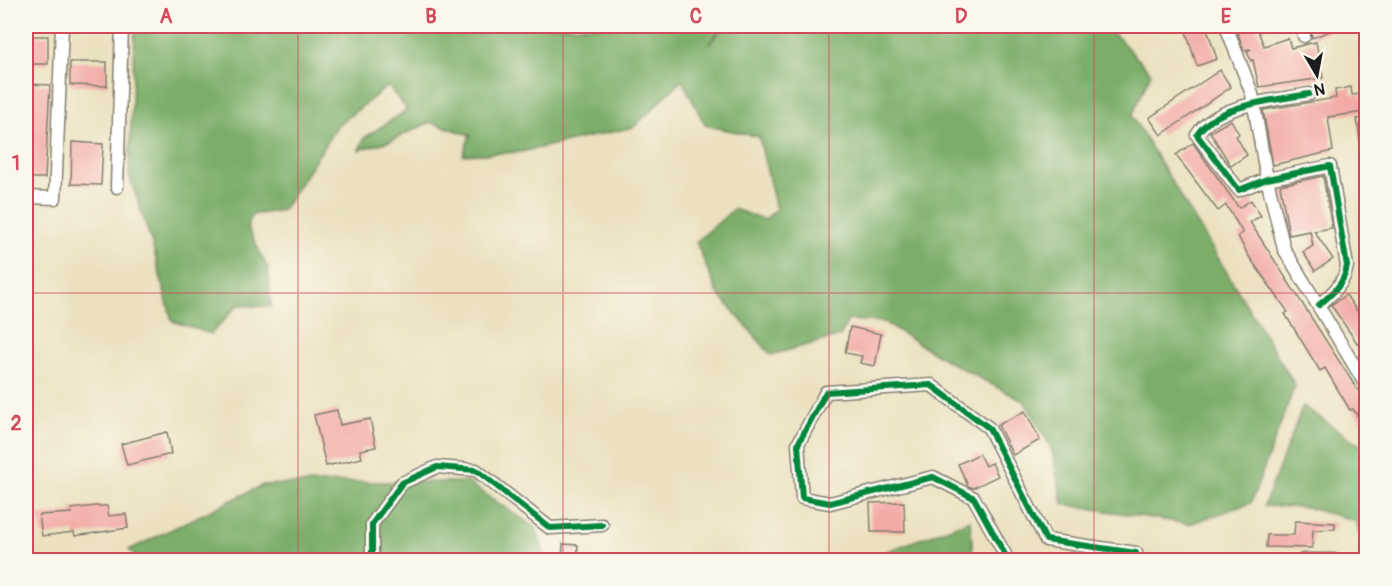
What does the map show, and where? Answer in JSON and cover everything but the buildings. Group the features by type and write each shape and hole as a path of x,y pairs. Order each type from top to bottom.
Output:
{"street":[{"path":"26,197 55,198 62,26"},
{"path":"117,187 122,26"},
{"path":"1226,26 1252,94 1267,179 1284,249 1366,385"},
{"path":"1309,94 1253,105 1222,114 1197,135 1239,190 1267,179 1330,166 1347,266 1345,278 1337,289 1319,305"},
{"path":"1008,561 974,498 933,477 830,503 802,498 798,444 826,392 931,385 989,428 1046,540 1136,553"},
{"path":"372,561 372,524 402,483 437,467 476,470 550,528 602,525"},
{"path":"1303,561 1334,560"}],"green space":[{"path":"135,26 721,26 709,44 725,26 1107,26 1151,73 1132,116 1295,385 1251,503 1189,524 1063,504 1051,447 1025,402 946,360 884,322 848,320 840,336 771,355 717,292 696,242 734,209 765,220 776,209 759,137 705,125 682,80 634,127 521,152 463,155 470,135 430,122 390,141 359,150 364,138 407,110 388,86 337,126 283,210 252,215 247,226 268,269 271,307 238,305 211,334 172,321 152,244 129,175"},
{"path":"1303,406 1360,445 1366,446 1366,560 1356,521 1306,507 1264,506"},
{"path":"467,482 536,528 546,560 140,560 129,550 263,485"},
{"path":"970,520 973,555 971,560 864,560"}],"cycle path":[{"path":"1309,94 1264,101 1232,110 1218,116 1197,135 1239,190 1267,179 1330,166 1347,266 1341,283 1319,305"},
{"path":"1008,560 974,498 933,477 830,503 802,498 798,444 826,392 931,385 989,428 1046,540 1136,553"},
{"path":"372,560 372,524 402,483 437,467 476,470 550,528 602,525"}]}
